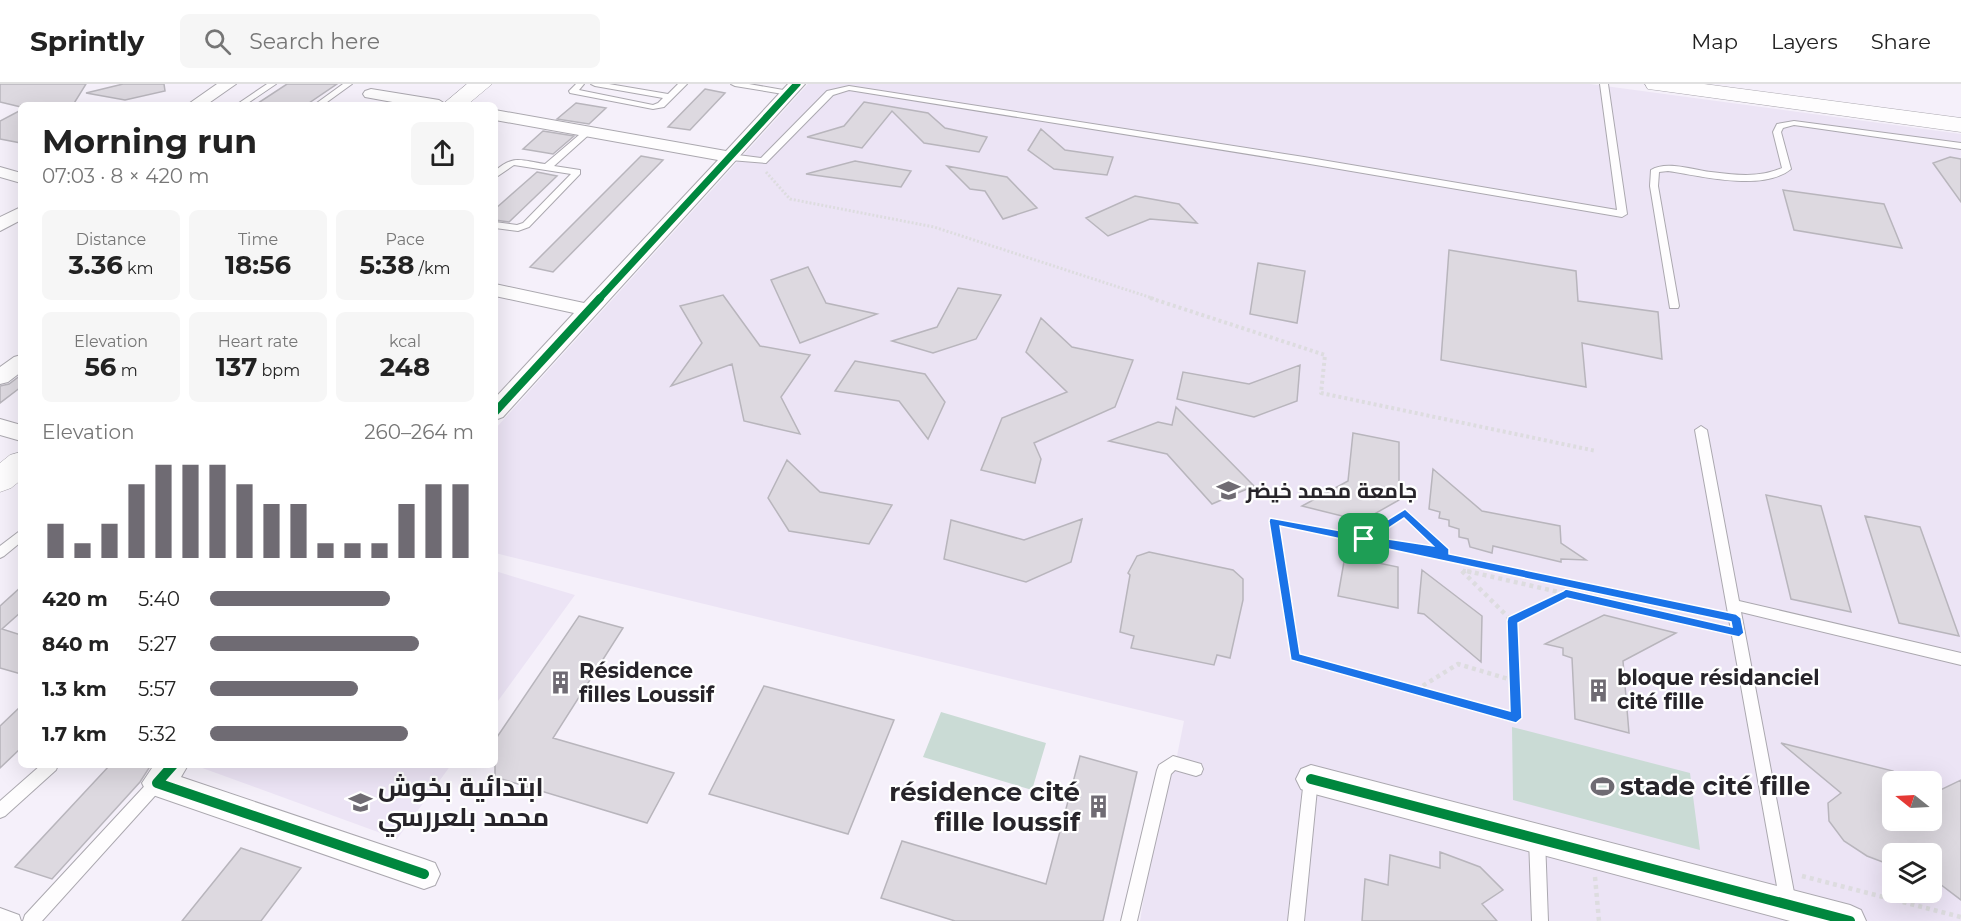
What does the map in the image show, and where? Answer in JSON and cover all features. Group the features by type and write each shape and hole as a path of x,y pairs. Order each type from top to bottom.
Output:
{"main road":[{"path":"457,102 481,84"},
{"path":"477,102 500,84"},
{"path":"1656,84 1961,125"},
{"path":"1722,84 1961,116"},
{"path":"0,457 18,442"},
{"path":"0,480 18,465"}],"street":[{"path":"200,102 228,84"},
{"path":"358,102 388,84"},
{"path":"498,408 793,88"},
{"path":"371,94 420,102"},
{"path":"498,116 730,157"},
{"path":"0,172 18,177"},
{"path":"0,185 18,189"},
{"path":"0,225 18,214"},
{"path":"498,291 589,310"},
{"path":"0,377 18,364"},
{"path":"0,427 18,432"},
{"path":"165,774 424,874"},
{"path":"1311,780 1851,921"}],"lane":[{"path":"245,102 272,84"},
{"path":"322,102 348,84"},
{"path":"580,84 573,92 653,106 661,105 683,84"},
{"path":"595,84 670,97"},
{"path":"735,84 793,88"},
{"path":"730,157 763,160 830,93 849,87 1622,214 1604,84"},
{"path":"1674,306 1654,186 1655,170 1668,168 1751,177 1776,176 1786,169 1777,132 1780,126 1794,123 1961,146"},
{"path":"548,166 589,131"},
{"path":"498,172 509,163 514,162 548,166 573,171 576,174 526,225 518,228 498,225"},
{"path":"1701,430 1789,905"},
{"path":"0,552 18,537"},
{"path":"1735,612 1961,658"},
{"path":"1129,921 1164,770 1173,763 1196,769"},
{"path":"0,811 48,768"},
{"path":"31,921 165,774"},
{"path":"1296,921 1311,780"},
{"path":"1537,839 1540,921"},
{"path":"0,916 13,921"}],"path":[{"path":"730,157 764,169 790,199 934,227 1325,356 1321,393 1596,451"},
{"path":"1405,513 1445,552 1434,550 1364,539 1405,513"},
{"path":"1735,612 1274,521 1295,657 1516,718 1512,621 1461,570 1739,633"},
{"path":"1512,621 1566,594"},
{"path":"1416,690 1458,664 1515,681"},
{"path":"1801,867 1803,878 1961,917"}],"shaded area":[{"name":"جامعة محمد خيضر","path":"808,84 1590,84 1961,134 1961,921 1140,921 1164,770 1175,766 1184,721 498,554 498,426"},
{"path":"498,572 575,595 498,701"},
{"path":"941,712 1046,743 1032,790 923,757"},
{"name":"stade cité fille","path":"1512,727 1690,773 1700,850 1513,800"},
{"name":"ابتدائية بخوش محمد بلعررسي","path":"202,768 449,768 397,839"}],"building":[{"path":"0,84 86,84 75,102 18,102 18,106 0,102"},
{"path":"123,84 164,84 165,91 125,100 86,93"},
{"path":"287,84 337,84 310,102 260,102"},
{"path":"705,89 725,93 690,130 668,127"},
{"path":"864,102 928,113 945,128 987,137 979,152 924,143 892,111 862,148 807,137 844,126"},
{"path":"576,103 606,108 589,124 557,119"},
{"path":"18,112 18,142 0,139 0,121"},
{"path":"1041,129 1065,150 1113,157 1107,175 1054,169 1028,150"},
{"path":"543,131 574,136 553,154 523,149"},
{"path":"641,156 663,160 553,272 530,267"},
{"path":"1950,157 1961,159 1961,202 1933,163"},
{"path":"855,161 911,171 901,187 806,174"},
{"path":"947,166 1007,177 1037,208 1003,219 985,191 970,189"},
{"path":"537,172 557,176 509,222 498,220 498,206"},
{"path":"1783,190 1884,204 1902,248 1794,230"},
{"path":"1135,196 1179,204 1197,223 1150,219 1108,236 1086,218"},
{"path":"1449,250 1576,271 1578,301 1658,312 1662,359 1582,343 1586,387 1441,360"},
{"path":"1258,263 1305,271 1297,323 1250,314"},
{"path":"808,267 826,303 877,314 800,343 771,280"},
{"path":"958,288 1001,295 976,339 933,353 892,341 937,327"},
{"path":"723,295 760,346 810,355 781,397 800,434 744,421 732,364 671,386 702,343 680,306"},
{"path":"1041,318 1072,347 1133,360 1115,407 1034,443 1041,459 1035,483 981,470 1002,418 1067,392 1026,352"},
{"path":"855,361 925,374 945,402 928,439 899,401 835,391"},
{"path":"1300,365 1297,401 1254,417 1177,399 1183,372 1249,384"},
{"path":"18,377 18,389 0,403 0,386 9,384"},
{"path":"1176,407 1254,486 1212,504 1167,454 1109,441 1158,422 1172,425"},
{"path":"1353,433 1399,442 1399,500 1362,521 1302,506 1348,481"},
{"path":"787,460 820,492 892,505 869,544 789,531 768,498"},
{"path":"1433,469 1482,511 1560,526 1561,543 1586,560 1561,559 1561,562 1493,546 1492,553 1470,547 1468,539 1459,537 1459,529 1449,526 1449,520 1439,518 1440,512 1429,509"},
{"path":"1766,495 1821,506 1851,612 1791,599"},
{"path":"1865,516 1920,527 1959,636 1899,623"},
{"path":"1082,519 1071,562 1026,582 944,559 951,520 1024,540"},
{"path":"1149,552 1233,570 1243,579 1243,600 1230,658 1217,655 1214,665 1131,648 1134,636 1120,632 1130,575 1128,573 1137,556"},
{"path":"1345,556 1398,567 1398,608 1338,596"},
{"path":"1422,570 1482,616 1481,662 1424,614 1418,613"},
{"path":"18,590 18,615 2,629 18,634 18,673 0,668 0,606"},
{"name":"bloque résidanciel cité fille","path":"1604,615 1676,633 1623,661 1629,733 1575,719 1572,658 1563,655 1563,648 1545,644"},
{"name":"Résidence filles Loussif","path":"579,616 623,628 553,738 674,773 647,823 495,777 495,768 498,768 498,736"},
{"path":"764,686 894,720 848,834 709,794"},
{"path":"18,709 18,751 0,768 0,726"},
{"path":"1781,743 1893,771 1882,771 1882,831 1942,831 1942,789 1961,780 1961,900 1942,886 1942,843 1882,843 1882,862 1867,856 1844,841 1829,821 1828,803 1841,793"},
{"name":"résidence cité fille loussif","path":"1080,756 1137,772 1103,921 955,921 881,898 902,841 1046,884"},
{"path":"107,768 149,768 140,782 52,879 15,867"},
{"path":"241,848 301,868 261,921 182,921"},
{"path":"1440,852 1480,867 1503,890 1482,904 1497,921 1362,921 1365,879 1388,885 1390,855 1440,868"}],"cycle path":[{"path":"498,409 797,84"},
{"path":"170,768 157,783 424,874"},
{"path":"1311,779 1850,921"}],"place":[{"name":"جامعة محمد خيضر","path":"1228,491"},
{"name":"Résidence filles Loussif","path":"561,683"},
{"name":"bloque résidanciel cité fille","path":"1599,690"},
{"name":"stade cité fille","path":"1602,786"},
{"name":"ابتدائية بخوش محمد بلعررسي","path":"360,802"},
{"name":"résidence cité fille loussif","path":"1098,807"}],"route":[{"path":"1364,539 1274,521 1295,657 1516,718 1512,621 1566,594 1739,633 1736,618 1364,539 1445,552 1405,513 1364,539"}]}
